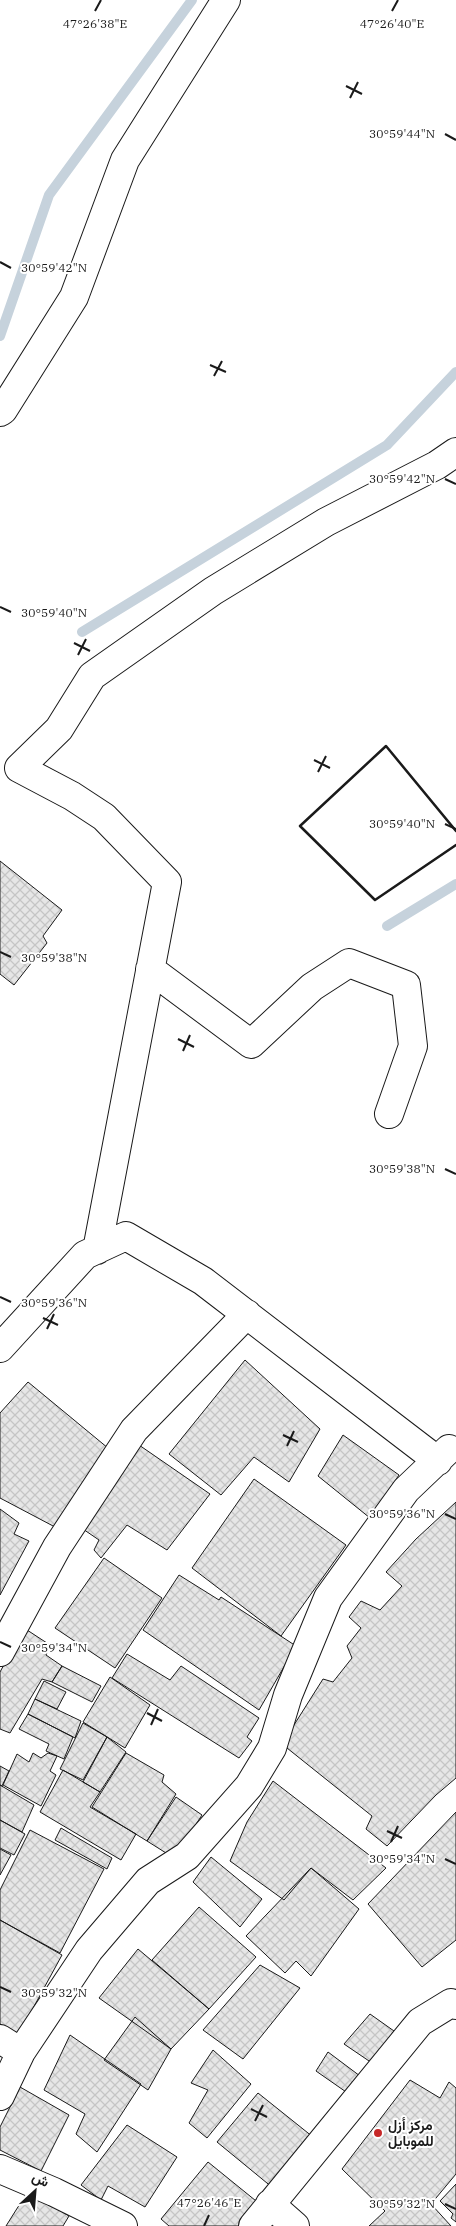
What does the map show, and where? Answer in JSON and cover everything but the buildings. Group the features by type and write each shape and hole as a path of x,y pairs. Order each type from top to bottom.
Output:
{"street":[{"path":"0,412 74,298 125,160 226,0"},
{"path":"97,1250 166,882 104,817 72,796 19,768 59,728 92,676 213,591 326,522 438,466 456,452"},
{"path":"150,969 251,1044 312,987 349,963 406,985 414,1046 389,1114"},
{"path":"0,1348 85,1255 126,1236 204,1281 247,1314 450,1454 406,1490 328,1598 288,1695 272,1748 250,1786 187,1856 148,1880 10,2045 0,2096"},
{"path":"0,1652 57,1547 134,1430 247,1314"},
{"path":"253,2226 420,2022 451,2003 456,2005"},
{"path":"0,2169 54,2192 123,2226"},
{"path":"270,2204 295,2226"}],"waterway":[{"path":"0,336 49,195 192,0"},
{"path":"82,632 387,445 456,372"},
{"path":"387,926 456,884"}],"wall":[{"path":"456,831 386,746 300,826 375,900 456,845"}],"place":[{"name":"مركز أزل للموبايل","path":"378,2133"}]}
